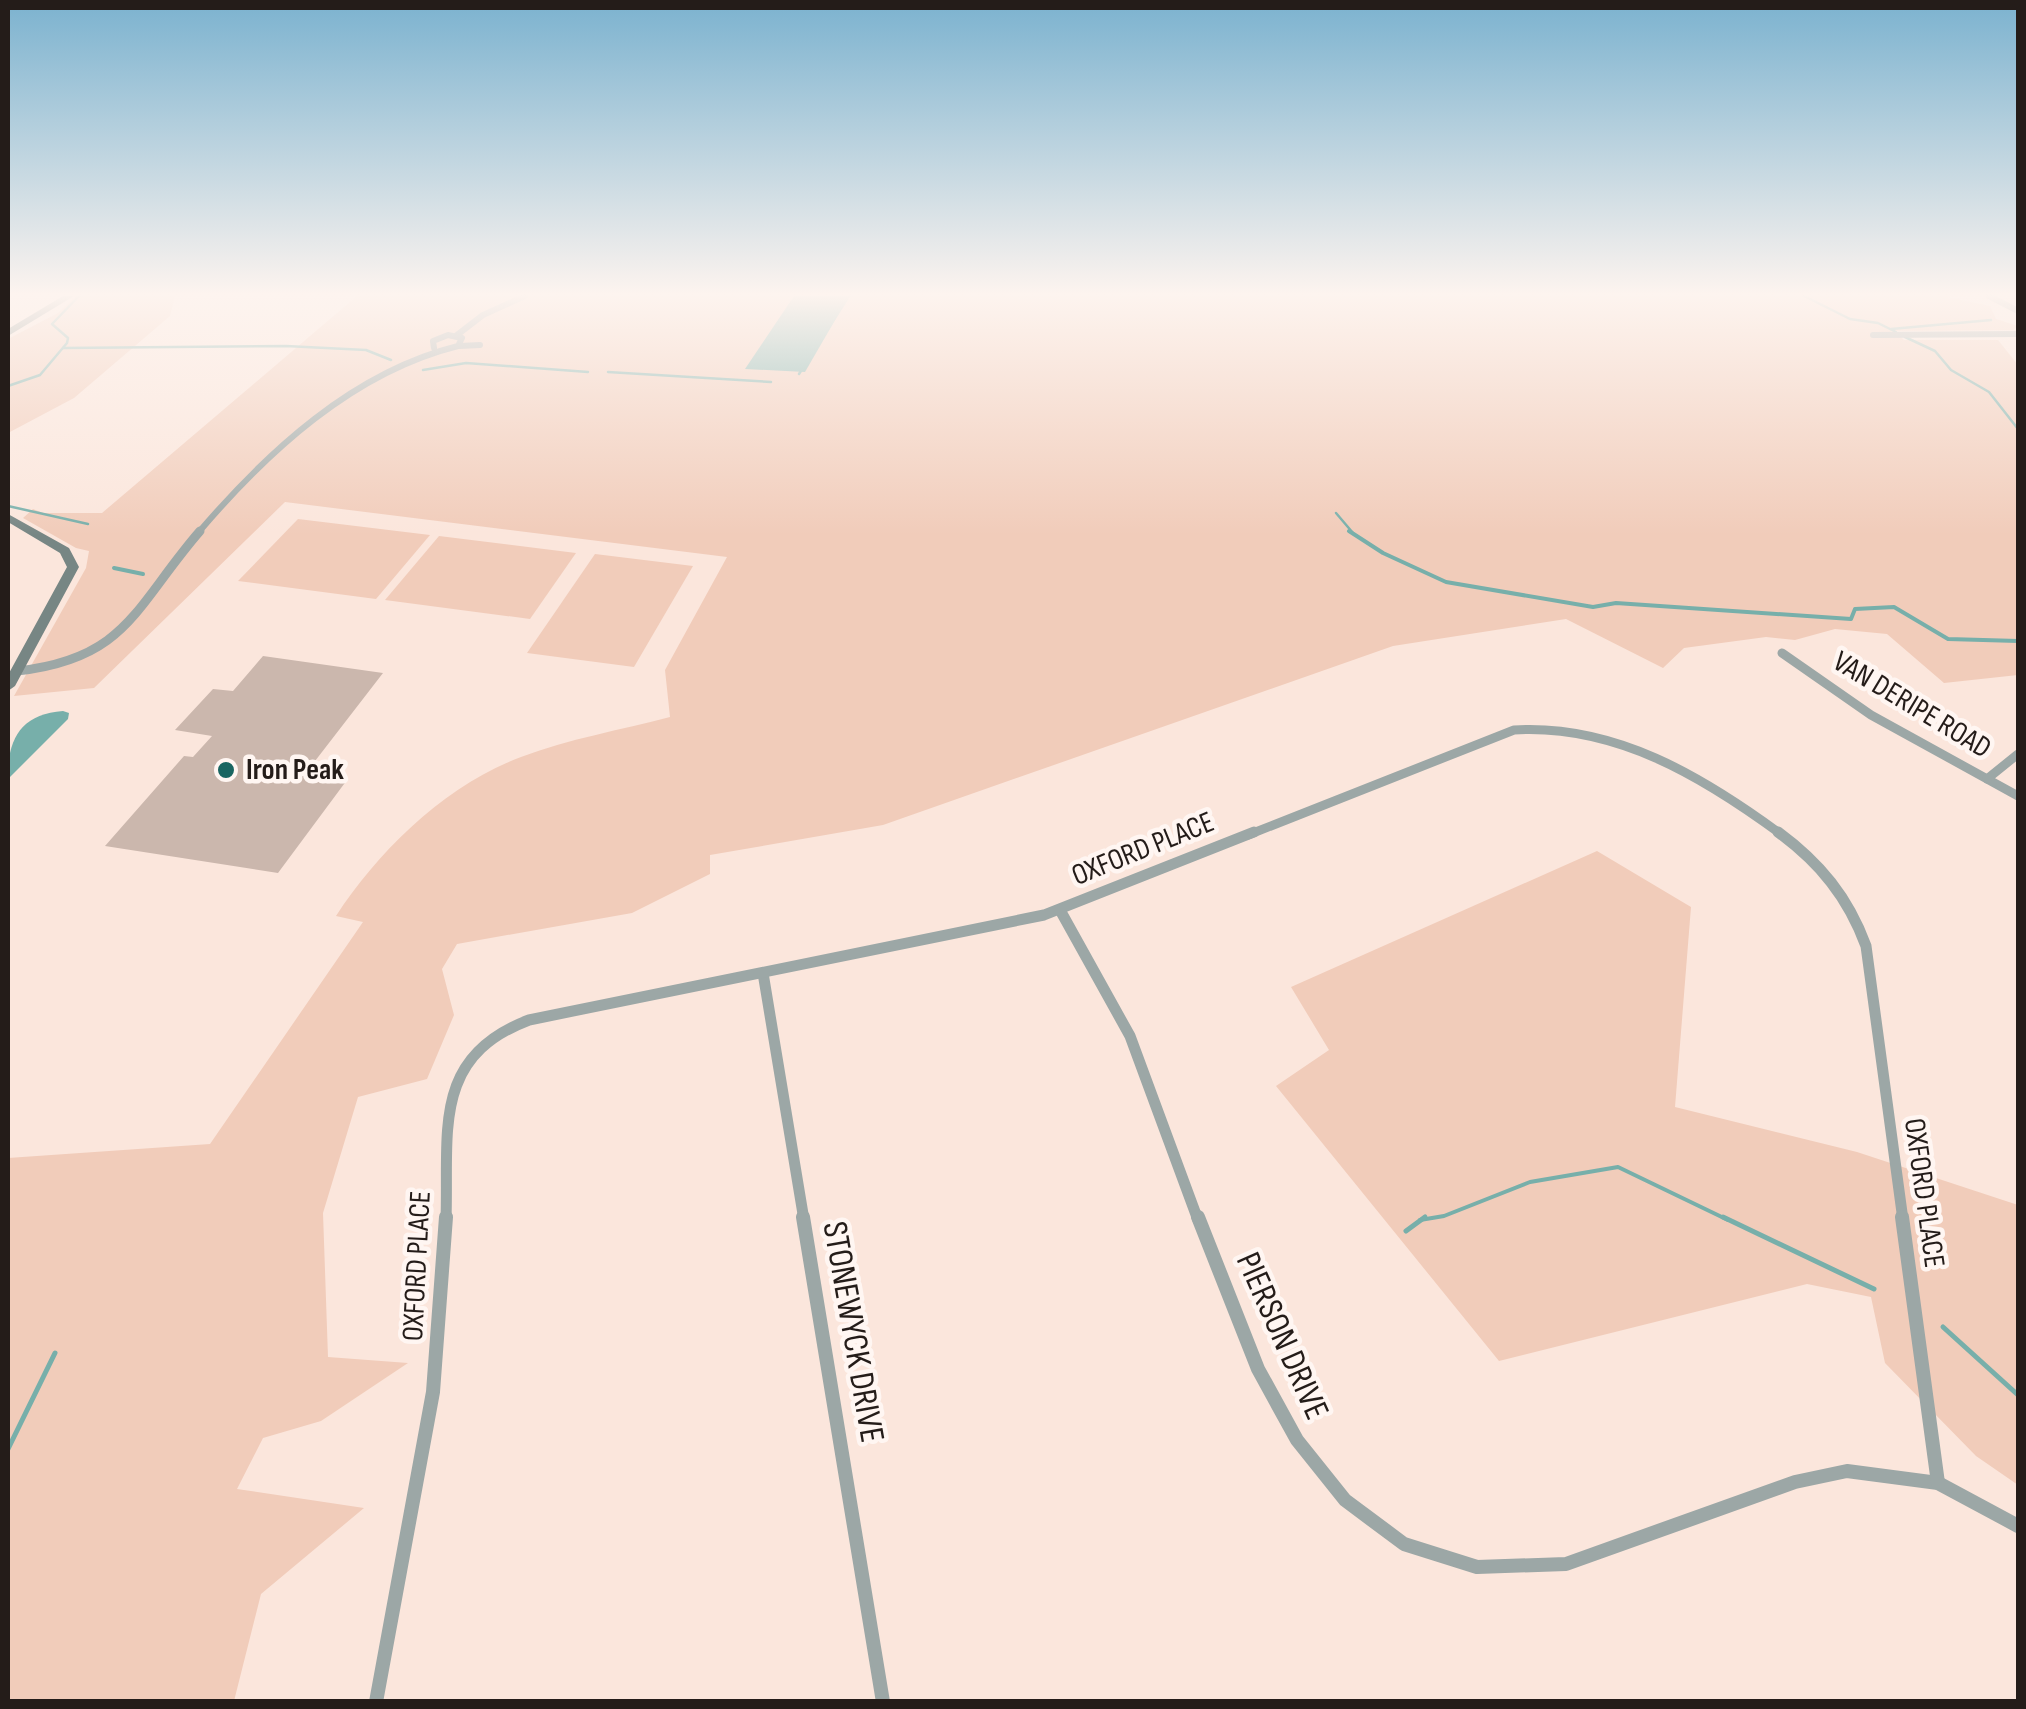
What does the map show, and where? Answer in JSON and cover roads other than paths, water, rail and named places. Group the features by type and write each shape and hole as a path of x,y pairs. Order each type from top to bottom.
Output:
{"street":[{"path":"17,671 66,664 106,646 121,633 195,531 242,482 331,409 387,376"},
{"path":"8,517 65,551 73,568 8,686"},
{"name":"VAN DERIPE ROAD","path":"1782,653 1862,710 2018,796"},
{"name":"OXFORD PLACE","path":"376,1702 433,1392 442,1309 448,1113 456,1075 478,1047 519,1024 1060,910 1487,737 1529,728 1590,732 1640,747 1784,834 1815,860 1846,898 1866,946 1938,1483"},
{"path":"1987,779 2018,754"},
{"name":"PIERSON DRIVE","path":"1060,910 1126,1029 1275,1410 1328,1484 1386,1532 1450,1561 1506,1571 1536,1570 1566,1564 1820,1474 1874,1472 1938,1483 2018,1526"},
{"name":"STONEWYCK DRIVE","path":"762,973 883,1702"}],"water":[{"path":"69,713 68,719 8,779 10,752 19,731 37,717"}],"waterway":[{"path":"8,386 38,376"},
{"path":"669,376 771,382"},
{"path":"1961,376 1989,392 2018,429"},
{"path":"8,506 88,524"},
{"path":"1336,513 1353,533"},
{"path":"1349,531 1383,553 1446,582 1593,607 1616,603 1851,619 1855,609 1894,607 1948,639 2018,641"},
{"path":"114,568 143,574"},
{"path":"1421,1220 1444,1216 1530,1182 1618,1167 1728,1220"},
{"path":"1421,1220 1425,1217"},
{"path":"1723,1217 1874,1289"},
{"path":"1406,1231 1421,1220"},
{"path":"1943,1327 2018,1395"},
{"path":"8,1449 55,1353"}],"place":[{"name":"Iron Peak","path":"226,770"}]}
